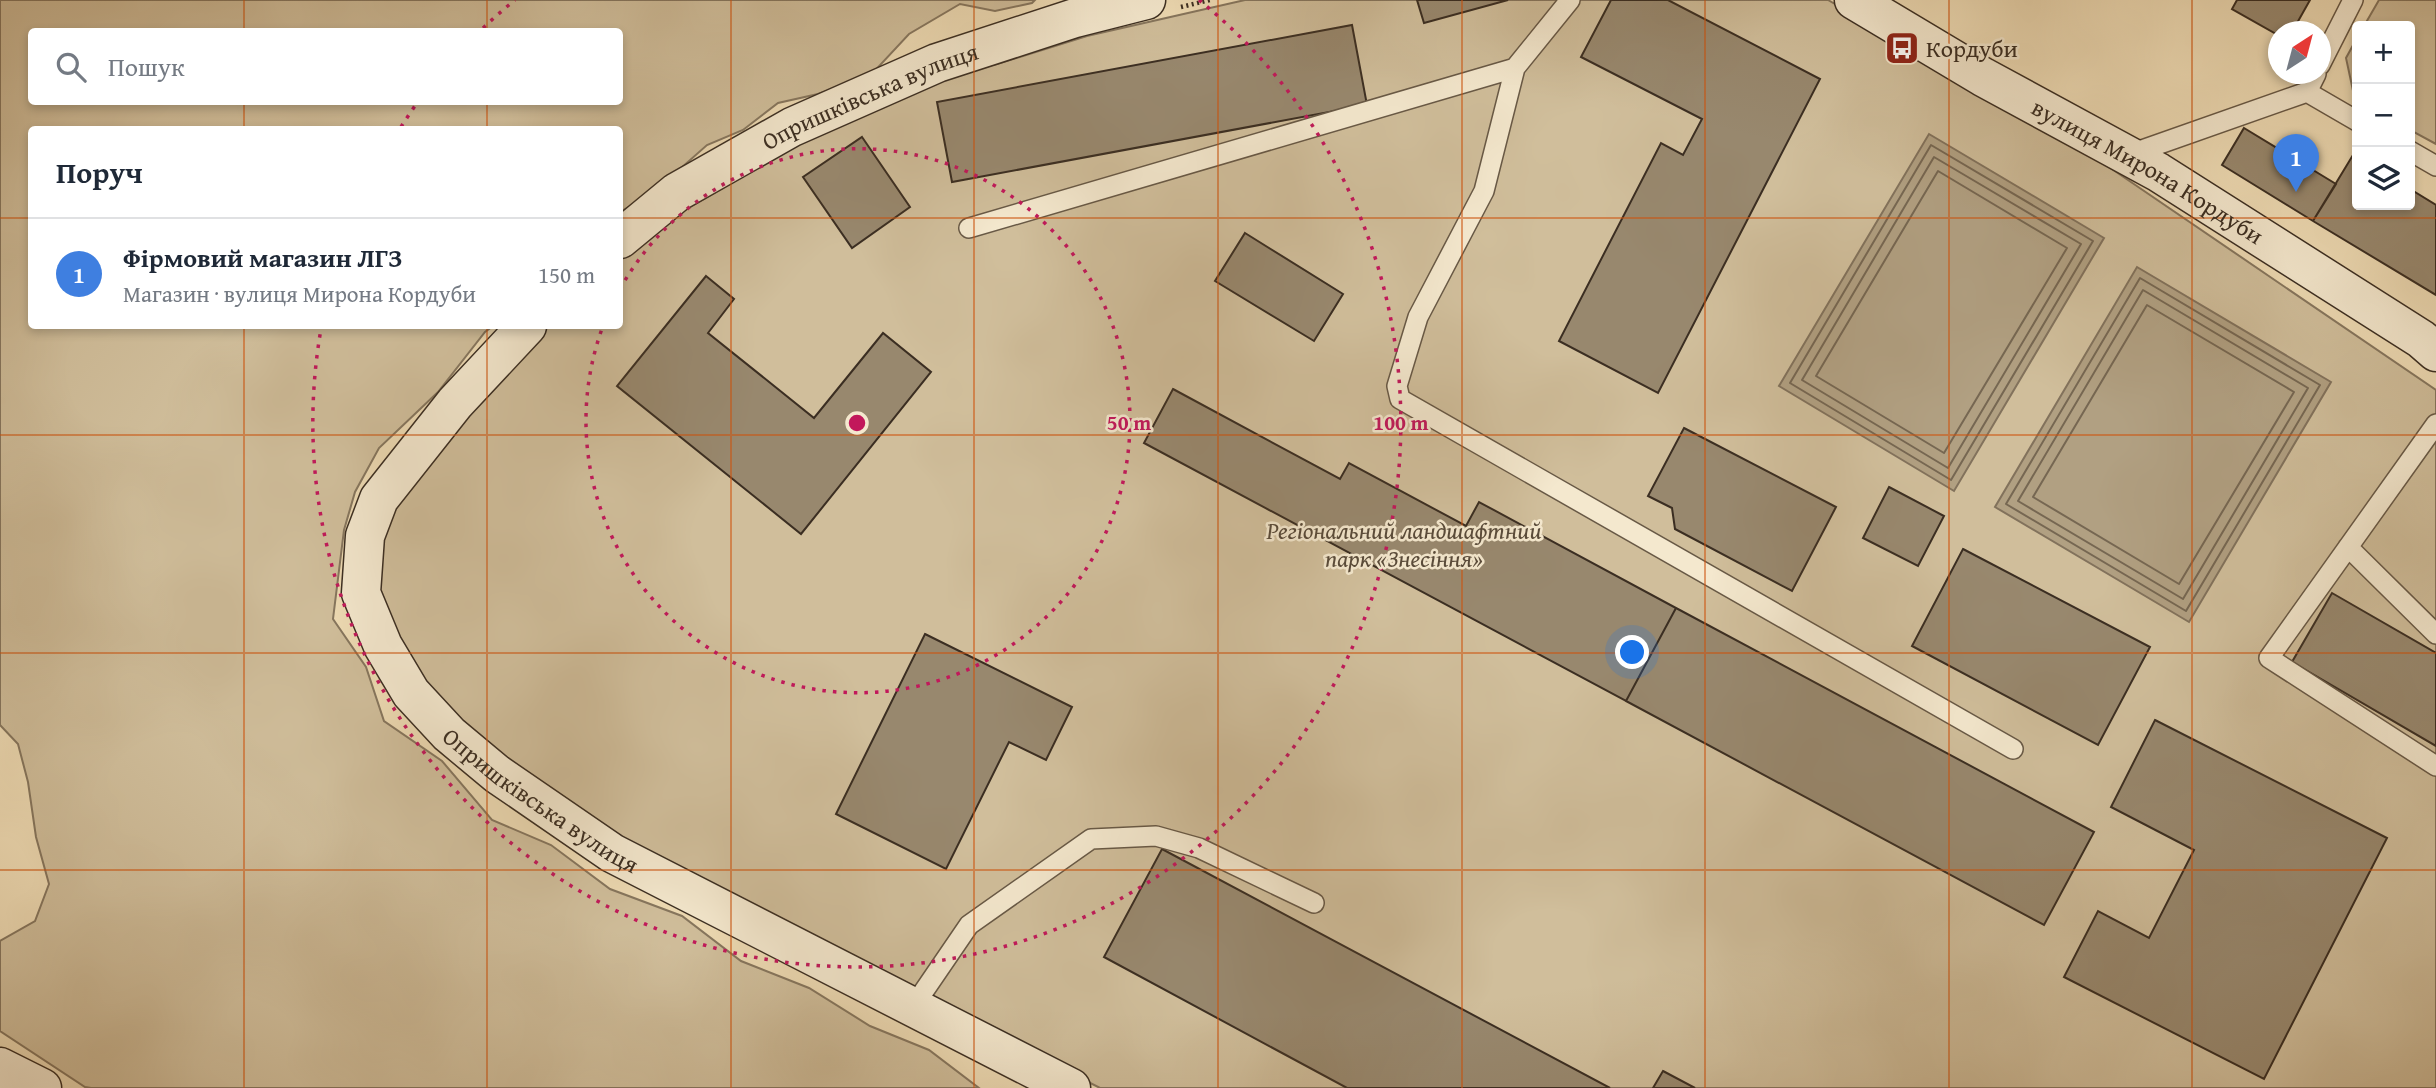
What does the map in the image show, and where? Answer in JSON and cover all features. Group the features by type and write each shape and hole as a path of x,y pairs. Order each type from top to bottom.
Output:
{"main road":[{"name":"Опришківська вулиця","path":"623,237 677,192 792,127 937,63 1075,18 1146,0"},
{"name":"вулиця Мирона Кордуби","path":"1854,0 1983,77 2158,172 2436,352"},
{"name":"Опришківська вулиця","path":"524,329 455,403 379,499 365,536 361,593 383,646 411,694 449,734 496,774 612,853 1072,1088"},
{"path":"0,1067 42,1088"}],"lane":[{"path":"1570,0 1515,68 1484,191 1419,317 1396,386 1400,399 2013,749"},
{"path":"2331,43 2353,0"},
{"path":"969,228 1515,68"},
{"path":"2127,155 2307,92 2311,84"},
{"path":"2307,92 2352,118"},
{"path":"2415,154 2436,166"},
{"path":"2436,424 2269,658 2436,766"},
{"path":"2348,547 2436,634"},
{"path":"913,1007 970,925 1091,839 1156,836 1199,848 1314,903"}],"green space":[{"path":"0,0 1035,0 995,11 960,4 909,34 870,76 818,94 778,103 743,130 707,145 654,192 623,210 623,126 28,126 28,329 489,329 438,392 379,448 355,492 344,530 333,619 366,667 384,721 442,761 492,820 551,845 610,889 682,916 741,961 809,988 870,1026 929,1050 979,1088 85,1087 0,1031 0,941 35,921 49,884 36,837 28,782 18,744 0,725"},
{"name":"Регіональний ландшафтний парк «Знесіння»","path":"1245,0 1828,0 2084,150 2436,390 2436,1088 1100,1088 607,836 453,727 384,620 372,563 400,488 539,329 623,329 623,251 642,235 900,85 997,64 1087,36"},
{"path":"2379,0 2436,0 2436,144 2415,133 2415,21 2367,21"},
{"path":"2352,47 2352,86 2346,58"}],"water":[{"path":"1929,134 2104,238 1954,491 1779,386"},
{"path":"2137,267 2331,382 2189,622 1995,507"}],"building":[{"path":"1417,0 1508,0 1424,23"},
{"path":"1611,0 1668,0 1820,79 1658,393 1559,341 1661,143 1683,155 1702,119 1581,57"},
{"path":"2237,0 2310,0 2298,21 2268,21 2268,29 2232,9"},
{"path":"1352,25 1367,105 952,182 937,102"},
{"path":"2244,128 2336,184 2313,221 2222,165"},
{"path":"862,137 910,207 852,248 803,177"},
{"path":"2352,157 2352,210 2415,210 2415,192 2436,205 2436,295 2313,221"},
{"path":"1245,233 1343,294 1314,341 1215,281"},
{"path":"706,276 734,299 708,333 814,418 883,333 931,372 801,534 617,386"},
{"path":"1173,389 1340,479 1349,463 1466,526 1479,502 1676,608 1626,701 1144,443"},
{"path":"1684,428 1836,507 1792,591 1675,529 1672,508 1648,496"},
{"path":"1889,487 1944,516 1918,566 1863,538"},
{"path":"1963,549 2150,647 2098,745 1912,646"},
{"path":"2332,593 2436,653 2436,746 2292,662"},
{"path":"1676,608 2094,832 2044,925 1626,701"},
{"path":"925,634 1072,707 1046,760 1009,742 946,869 836,814"},
{"path":"2155,720 2387,838 2264,1079 2064,977 2098,911 2149,938 2194,850 2111,807"},
{"path":"1162,849 1610,1088 1347,1088 1104,957"},
{"path":"1663,1071 1695,1088 1653,1088"}],"place":[{"name":"Кордуби","path":"1902,48"},
{"name":"Фірмовий магазин ЛГЗ","path":"2296,192"}]}
